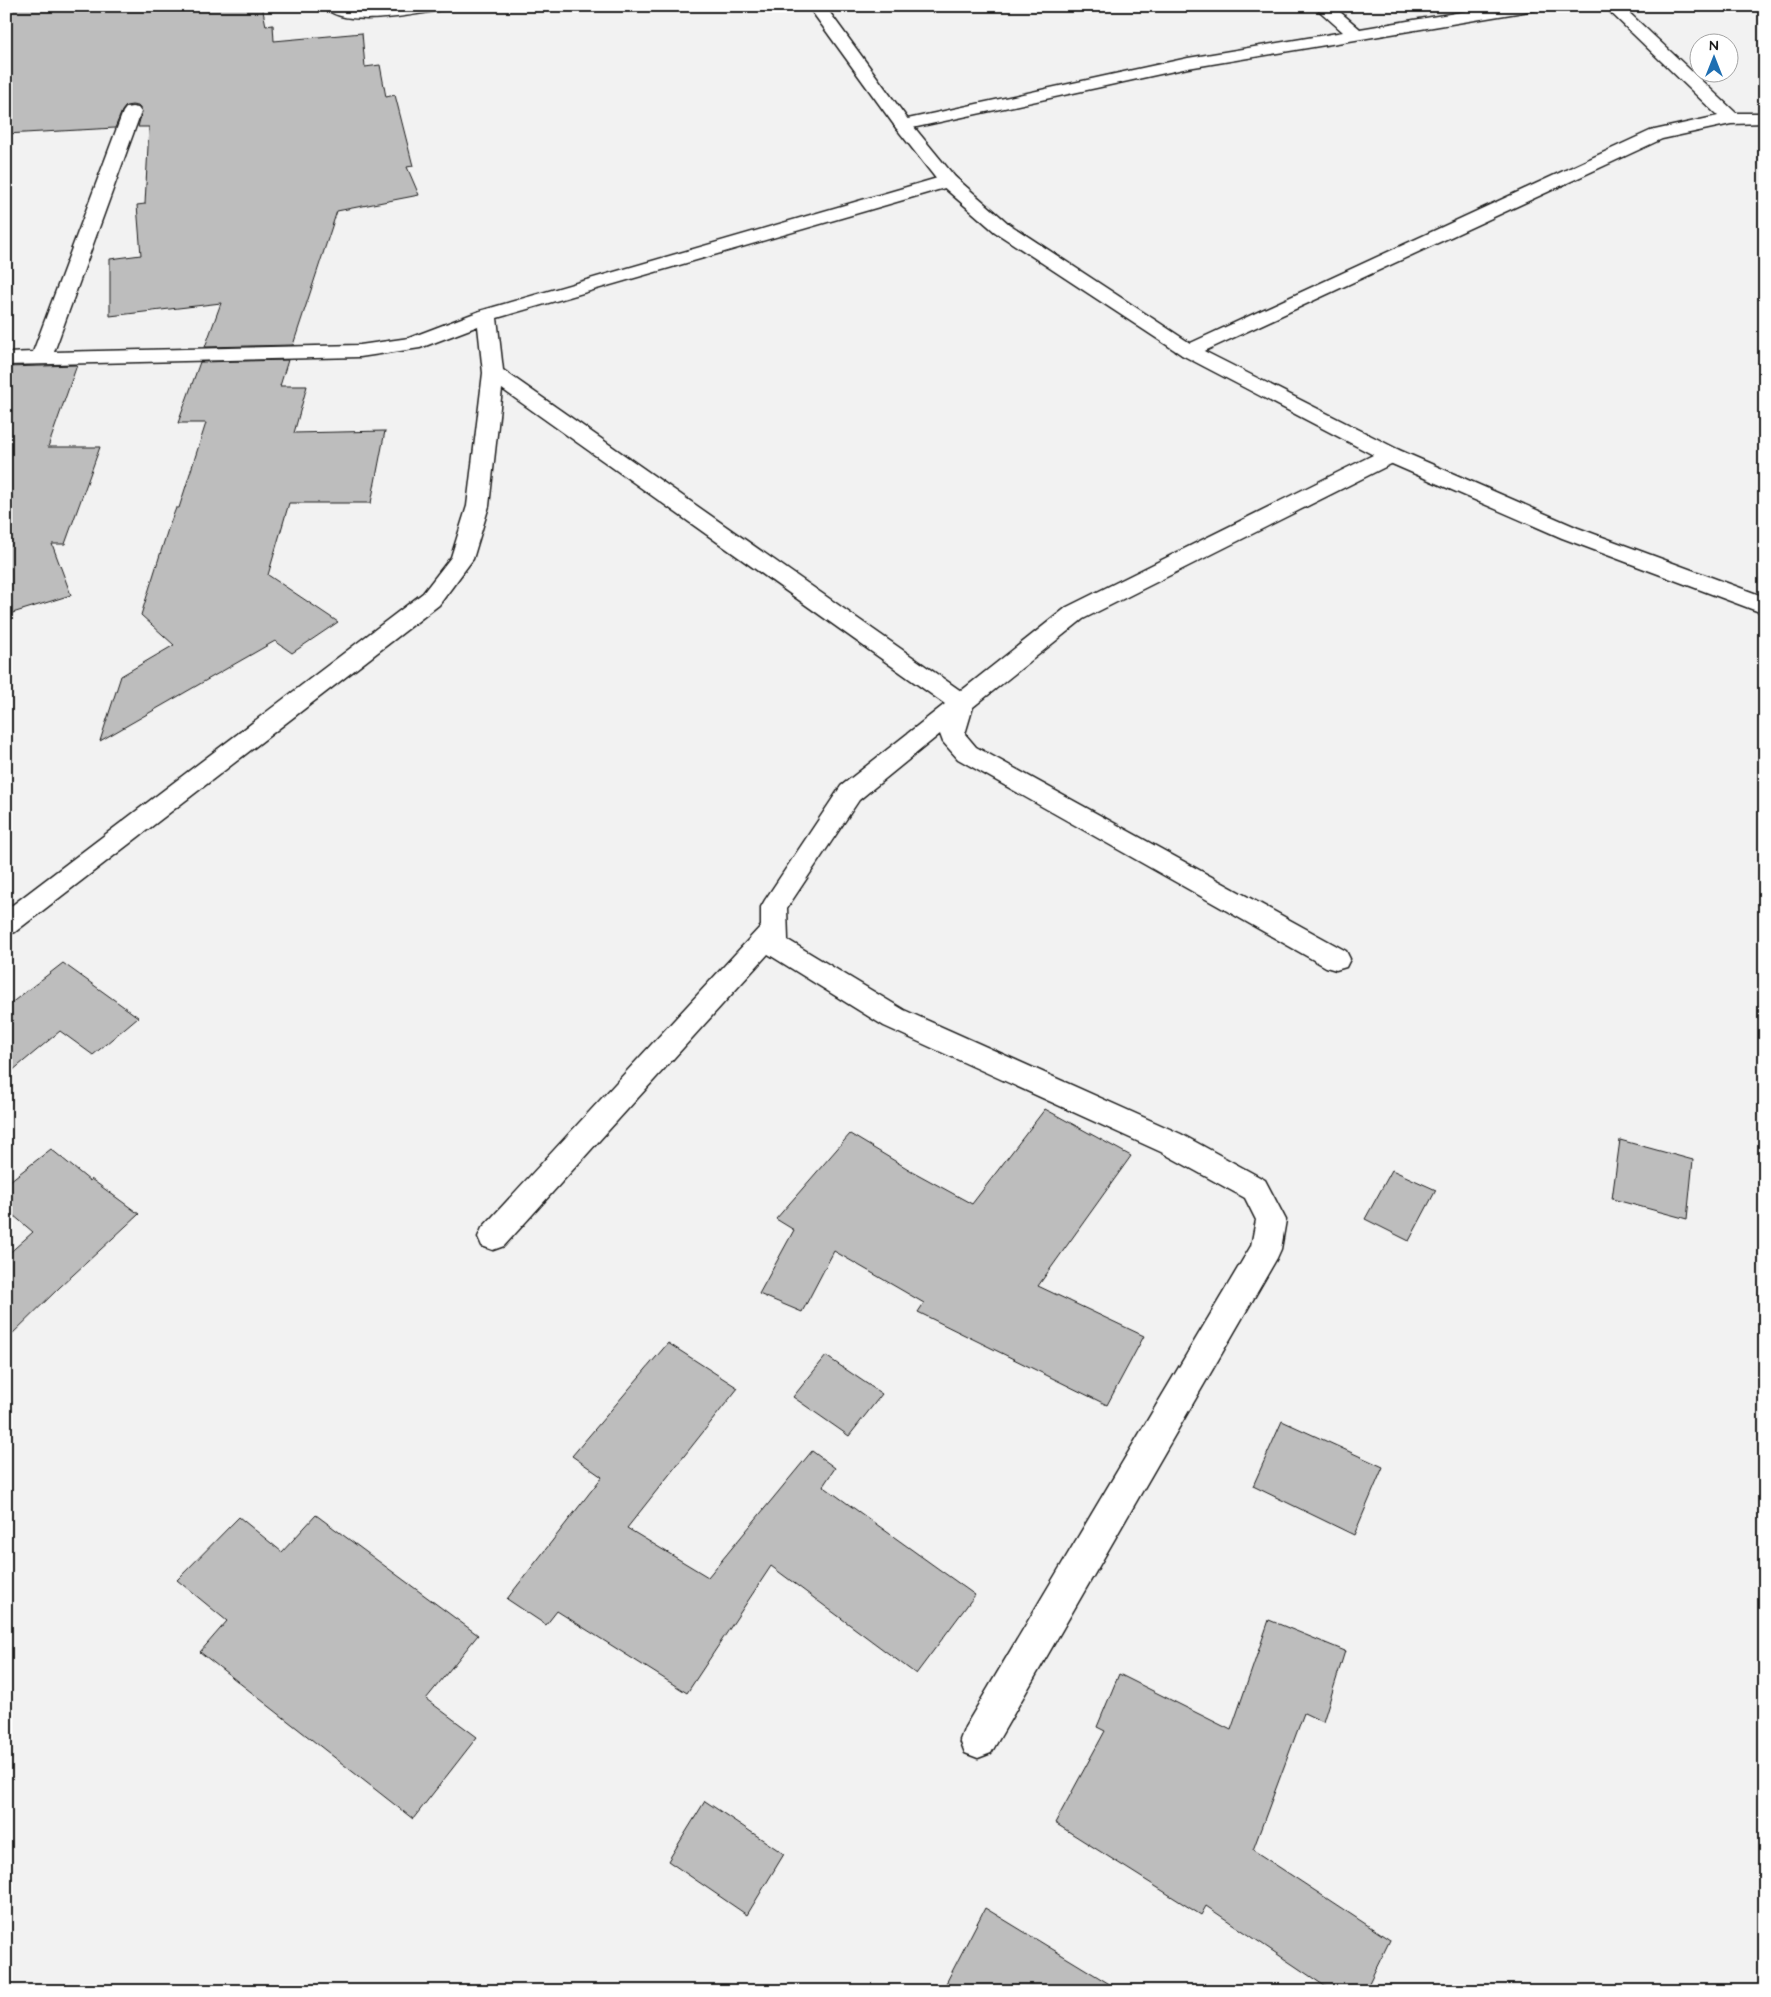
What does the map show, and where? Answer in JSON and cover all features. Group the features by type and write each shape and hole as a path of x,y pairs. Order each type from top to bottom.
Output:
{"street":[{"path":"332,6 344,12 374,15 436,6"},
{"path":"816,6 902,125 948,180 1002,228 1189,351 1390,455 1570,533 1765,606"},
{"path":"1322,6 1357,35"},
{"path":"902,125 1188,63 1529,6"},
{"path":"1612,6 1731,119"},
{"path":"41,358 132,112"},
{"path":"1189,351 1656,135 1731,119 1765,118"},
{"path":"6,359 360,351 413,344 487,315 948,180"},
{"path":"6,925 431,599 462,558 478,506 494,373 487,315"},
{"path":"494,373 962,704"},
{"path":"978,1740 1266,1249 1270,1220 1255,1189 1171,1143 894,1018 775,945 774,907 850,793 1075,613 1390,455"},
{"path":"962,704 952,736 967,754 1336,958"},
{"path":"493,1237 774,930"}],"building":[{"path":"6,6 262,6 266,26 273,25 274,41 362,33 365,67 380,65 386,97 395,95 413,166 407,167 419,195 337,211 293,345 205,347 221,303 110,316 110,259 141,255 137,205 145,204 149,127 138,127 142,111 138,106 132,105 126,106 122,111 115,128 6,134"},
{"path":"288,360 280,386 307,386 294,433 385,431 371,503 289,503 268,575 338,622 292,653 275,641 100,741 121,676 174,645 141,615 168,529 176,508 179,508 206,423 178,423 200,362"},
{"path":"77,365 48,447 100,447 65,544 52,544 71,595 6,615 6,367"},
{"path":"63,963 138,1017 93,1055 60,1031 6,1076 6,1007"},
{"path":"1045,1109 1131,1156 1038,1286 1144,1336 1107,1405 918,1312 924,1303 834,1251 802,1312 759,1294 794,1230 776,1219 850,1134 972,1204"},
{"path":"1620,1140 1693,1160 1687,1219 1612,1199"},
{"path":"51,1149 90,1181 91,1179 139,1214 6,1340 6,1256 33,1232 6,1209 6,1184"},
{"path":"1392,1170 1436,1190 1409,1241 1365,1219"},
{"path":"668,1343 738,1388 627,1528 708,1577 812,1451 835,1468 823,1486 975,1595 916,1674 771,1566 687,1693 557,1611 546,1625 507,1599 602,1477 572,1456"},
{"path":"826,1356 882,1394 849,1436 793,1397"},
{"path":"1282,1421 1383,1467 1354,1535 1253,1486"},
{"path":"316,1515 478,1635 426,1699 477,1737 413,1819 200,1652 227,1621 177,1580 239,1517 282,1552"},
{"path":"1269,1620 1345,1651 1323,1722 1304,1713 1253,1850 1390,1940 1365,1991 1332,1991 1206,1906 1201,1915 1055,1823 1105,1731 1097,1727 1119,1674 1231,1730"},
{"path":"705,1801 784,1854 747,1915 668,1861"},
{"path":"985,1908 1121,1991 942,1991"}]}
